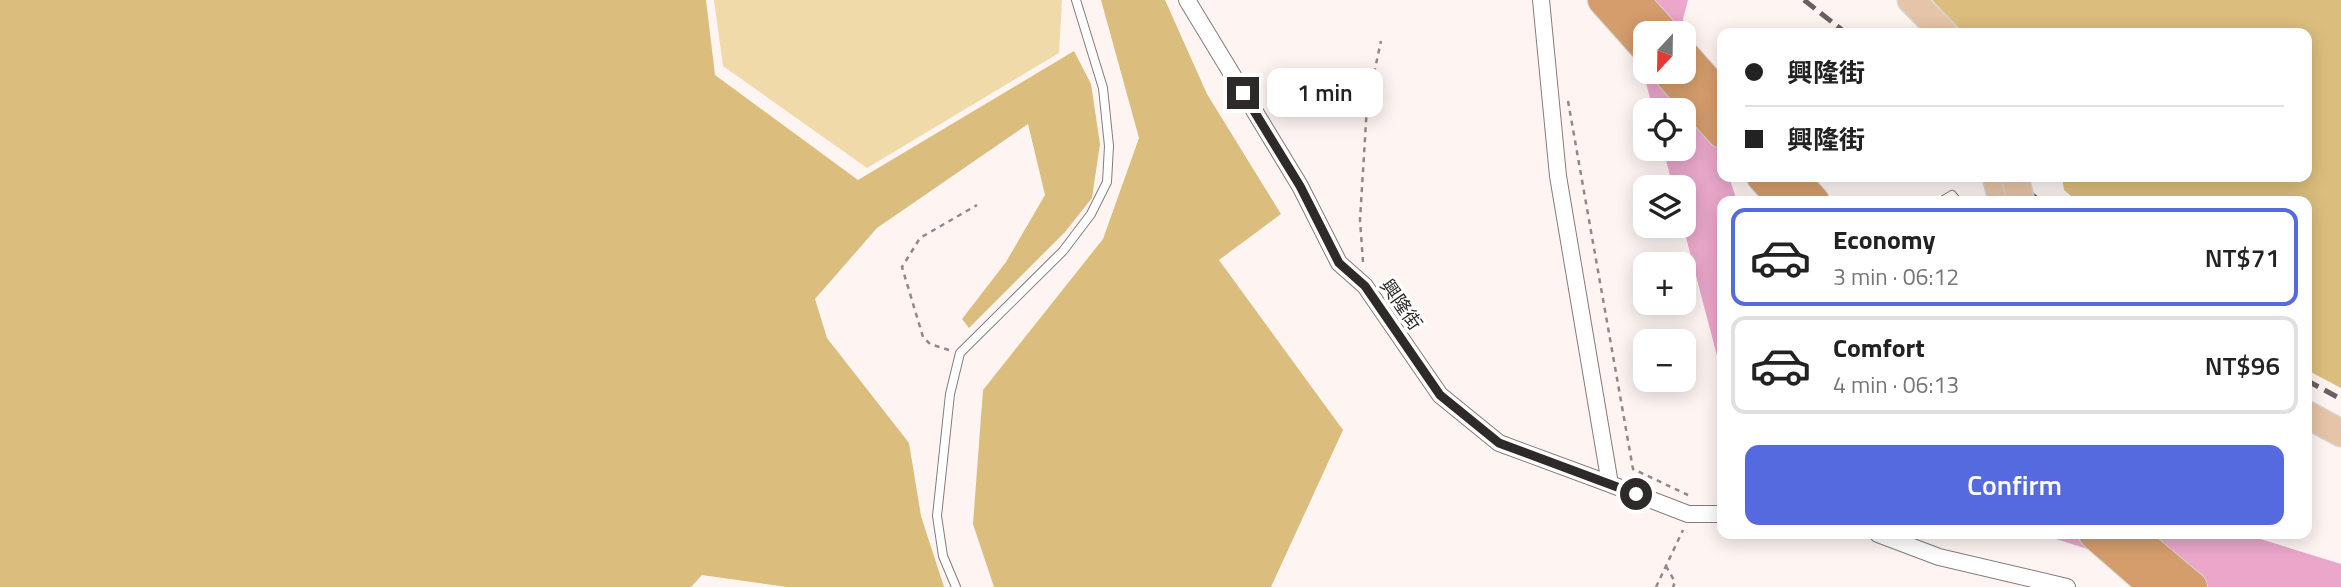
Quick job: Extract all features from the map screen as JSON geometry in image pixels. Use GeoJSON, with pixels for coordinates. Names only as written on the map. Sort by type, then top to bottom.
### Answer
{"type":"FeatureCollection","features":[{"type":"Feature","properties":{"kind":"highway"},"geometry":{"type":"LineString","coordinates":[[1603,0],[1633,34]]}},
{"type":"Feature","properties":{"kind":"highway"},"geometry":{"type":"LineString","coordinates":[[1634,0],[1653,21]]}},
{"type":"Feature","properties":{"kind":"highway"},"geometry":{"type":"LineString","coordinates":[[1696,69],[1717,92]]}},
{"type":"Feature","properties":{"kind":"highway"},"geometry":{"type":"LineString","coordinates":[[1678,84],[1717,127]]}},
{"type":"Feature","properties":{"kind":"highway"},"geometry":{"type":"LineString","coordinates":[[1767,182],[1779,196]]}},
{"type":"Feature","properties":{"kind":"highway"},"geometry":{"type":"LineString","coordinates":[[1797,182],[1809,196]]}},
{"type":"Feature","properties":{"kind":"highway"},"geometry":{"type":"LineString","coordinates":[[2100,539],[2155,587]]}},
{"type":"Feature","properties":{"kind":"highway"},"geometry":{"type":"LineString","coordinates":[[2135,539],[2192,587]]}},
{"type":"Feature","properties":{"kind":"main road"},"geometry":{"type":"LineString","coordinates":[[1889,0],[1915,28]]}},
{"type":"Feature","properties":{"kind":"main road"},"geometry":{"type":"LineString","coordinates":[[1911,0],[1939,28]]}},
{"type":"Feature","properties":{"kind":"main road"},"geometry":{"type":"LineString","coordinates":[[2312,417],[2341,433]]}},
{"type":"Feature","properties":{"kind":"main road"},"geometry":{"type":"LineString","coordinates":[[2312,437],[2341,453]]}},
{"type":"Feature","properties":{"kind":"street","name":"興隆街"},"geometry":{"type":"LineString","coordinates":[[1187,0],[1300,186],[1339,263],[1365,286],[1440,395],[1499,443],[1688,514],[1717,514]]}},
{"type":"Feature","properties":{"kind":"street"},"geometry":{"type":"LineString","coordinates":[[1541,0],[1558,176],[1610,484]]}},
{"type":"Feature","properties":{"kind":"street"},"geometry":{"type":"LineString","coordinates":[[1891,539],[1939,557],[2067,587]]}},
{"type":"Feature","properties":{"kind":"lane"},"geometry":{"type":"LineString","coordinates":[[956,587],[943,556],[937,516],[950,394],[960,353],[1063,251],[1091,214],[1107,182],[1109,146],[1103,88],[1076,0]]}},
{"type":"Feature","properties":{"kind":"path"},"geometry":{"type":"LineString","coordinates":[[1365,286],[1360,220],[1367,106],[1381,41]]}},
{"type":"Feature","properties":{"kind":"path"},"geometry":{"type":"LineString","coordinates":[[1569,102],[1633,469],[1692,497]]}},
{"type":"Feature","properties":{"kind":"path"},"geometry":{"type":"LineString","coordinates":[[960,353],[930,344],[923,337],[902,267],[920,238],[977,205]]}},
{"type":"Feature","properties":{"kind":"path"},"geometry":{"type":"LineString","coordinates":[[1656,587],[1688,514]]}},
{"type":"Feature","properties":{"kind":"path"},"geometry":{"type":"LineString","coordinates":[[1666,566],[1675,582],[1673,587]]}},
{"type":"Feature","properties":{"kind":"shaded area"},"geometry":{"type":"Polygon","coordinates":[[[0,0],[706,0],[715,75],[858,180],[1074,51],[1091,84],[1100,144],[1092,198],[1065,232],[969,328],[962,319],[1006,262],[1045,195],[1028,124],[877,228],[815,299],[827,338],[909,443],[921,516],[944,587],[787,587],[702,575],[691,587],[0,587],[0,0]]]}},
{"type":"Feature","properties":{"kind":"shaded area"},"geometry":{"type":"Polygon","coordinates":[[[714,0],[1062,0],[1059,53],[867,168],[723,66],[714,0]]]}},
{"type":"Feature","properties":{"kind":"shaded area"},"geometry":{"type":"Polygon","coordinates":[[[1101,0],[1165,0],[1207,94],[1281,214],[1219,260],[1343,430],[1271,587],[994,587],[973,524],[983,390],[1103,239],[1139,138],[1101,0]]]}},
{"type":"Feature","properties":{"kind":"shaded area"},"geometry":{"type":"Polygon","coordinates":[[[1625,0],[1688,0],[1683,19],[1633,21],[1633,31],[1625,0]]]}},
{"type":"Feature","properties":{"kind":"shaded area"},"geometry":{"type":"Polygon","coordinates":[[[1932,0],[2341,0],[2341,388],[2312,373],[2312,196],[2071,196],[2064,190],[2063,182],[2312,182],[2312,28],[1958,28],[1932,0]]]}},
{"type":"Feature","properties":{"kind":"shaded area"},"geometry":{"type":"Polygon","coordinates":[[[1696,64],[1717,137],[1717,182],[1731,182],[1735,196],[1717,196],[1717,356],[1696,276],[1696,252],[1690,252],[1686,238],[1696,238],[1696,175],[1670,175],[1666,161],[1696,161],[1696,98],[1650,98],[1646,84],[1696,84],[1696,64]]]}},
{"type":"Feature","properties":{"kind":"shaded area"},"geometry":{"type":"Polygon","coordinates":[[[2056,539],[2260,539],[2341,564],[2341,587],[2208,587],[2056,539]]]}},
{"type":"Feature","properties":{"kind":"railway"},"geometry":{"type":"LineString","coordinates":[[1804,0],[1840,28]]}},
{"type":"Feature","properties":{"kind":"railway"},"geometry":{"type":"LineString","coordinates":[[2016,182],[2034,196]]}},
{"type":"Feature","properties":{"kind":"railway"},"geometry":{"type":"LineString","coordinates":[[2312,383],[2341,399]]}},
{"type":"Feature","properties":{"kind":"route"},"geometry":{"type":"LineString","coordinates":[[1243,93],[1300,186],[1339,263],[1365,286],[1440,395],[1499,443],[1636,494]]}}]}
